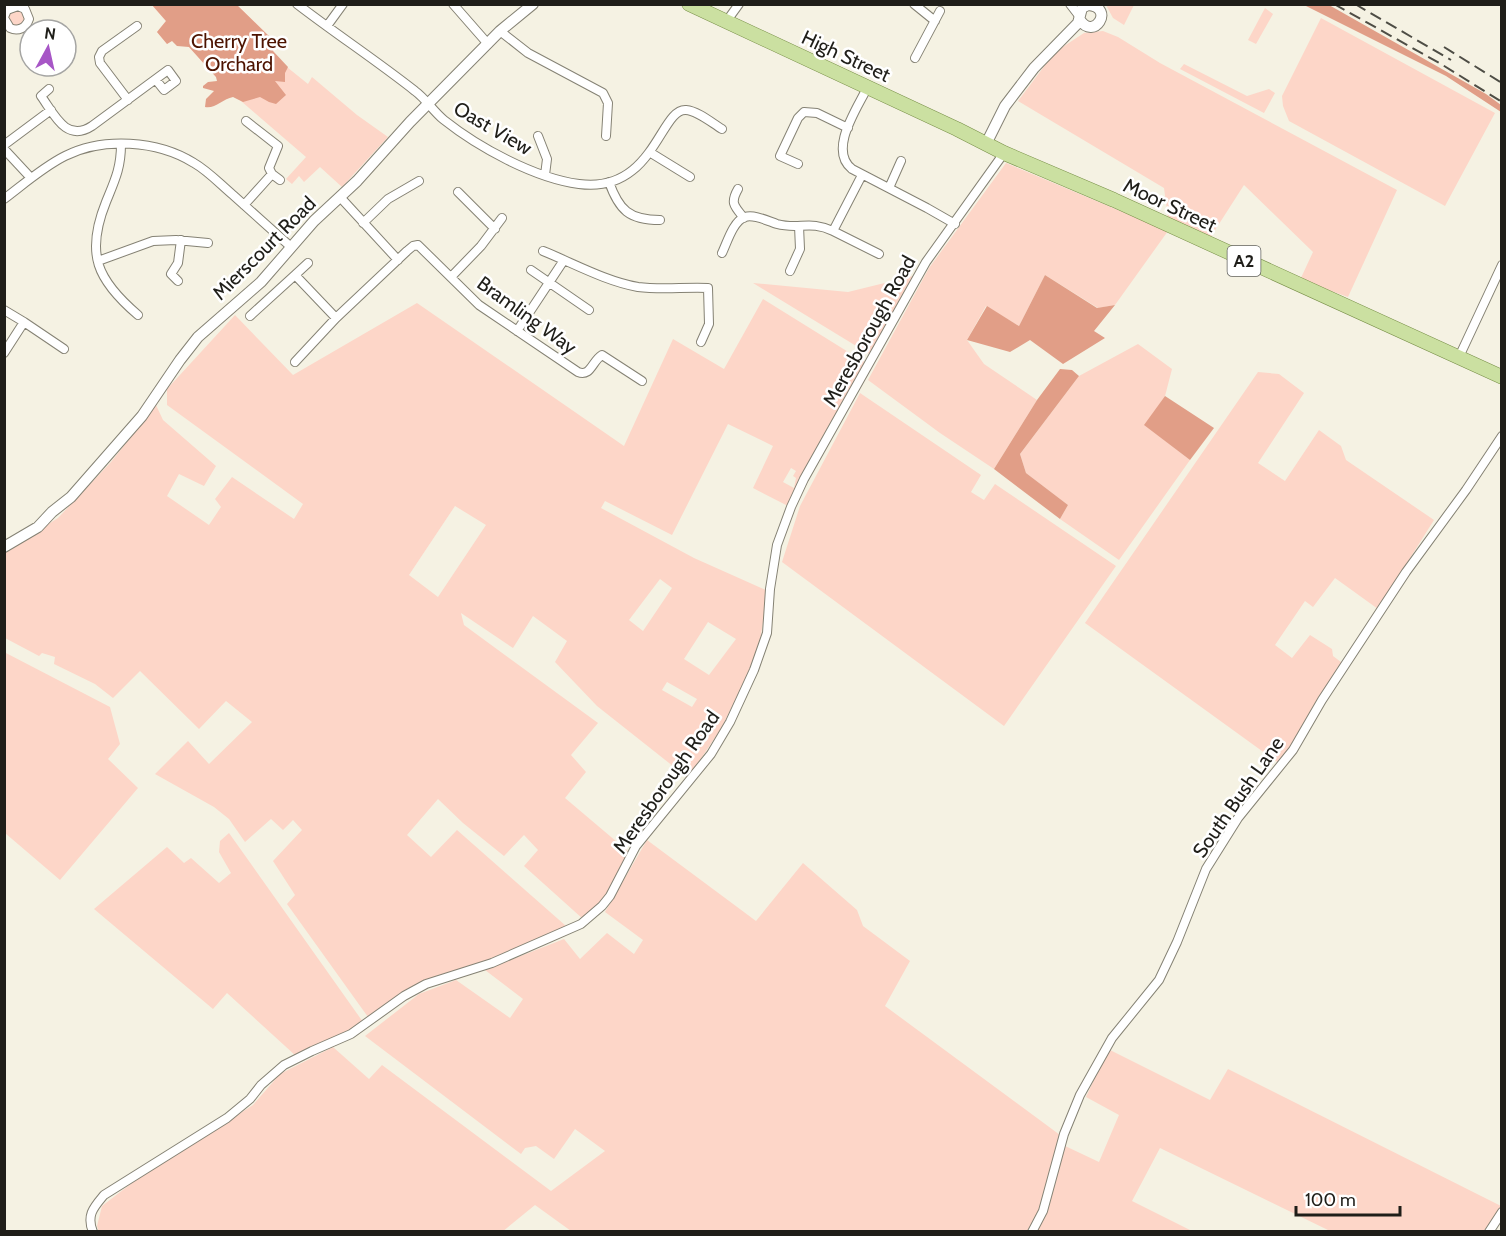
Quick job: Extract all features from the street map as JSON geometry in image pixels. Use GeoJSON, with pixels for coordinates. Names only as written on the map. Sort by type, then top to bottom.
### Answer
{"type":"FeatureCollection","features":[{"type":"Feature","properties":{"kind":"main road","name":"High Street"},"geometry":{"type":"LineString","coordinates":[[689,4],[986,144]]}},
{"type":"Feature","properties":{"kind":"main road","name":"Moor Street"},"geometry":{"type":"LineString","coordinates":[[986,144],[1502,377]]}},
{"type":"Feature","properties":{"kind":"street","name":"Oast View"},"geometry":{"type":"LineString","coordinates":[[297,4],[417,92],[446,122],[484,147],[521,166],[545,175],[577,184],[609,182],[632,171],[651,153],[668,121],[679,111],[694,112],[722,129]]}},
{"type":"Feature","properties":{"kind":"street"},"geometry":{"type":"LineString","coordinates":[[327,26],[343,4]]}},
{"type":"Feature","properties":{"kind":"street"},"geometry":{"type":"LineString","coordinates":[[453,4],[488,44]]}},
{"type":"Feature","properties":{"kind":"street","name":"Mierscourt Road"},"geometry":{"type":"LineString","coordinates":[[4,547],[38,527],[71,497],[142,416],[198,337],[249,294],[428,104],[500,31],[533,4]]}},
{"type":"Feature","properties":{"kind":"street"},"geometry":{"type":"LineString","coordinates":[[726,22],[739,4]]}},
{"type":"Feature","properties":{"kind":"street"},"geometry":{"type":"LineString","coordinates":[[914,4],[935,21]]}},
{"type":"Feature","properties":{"kind":"street"},"geometry":{"type":"LineString","coordinates":[[1068,35],[1097,25],[1101,21],[1101,14],[1070,4]]}},
{"type":"Feature","properties":{"kind":"street"},"geometry":{"type":"LineString","coordinates":[[1087,9],[1084,26],[1091,27]]}},
{"type":"Feature","properties":{"kind":"street"},"geometry":{"type":"LineString","coordinates":[[986,144],[1005,106],[1041,61],[1068,35],[1087,9]]}},
{"type":"Feature","properties":{"kind":"street"},"geometry":{"type":"LineString","coordinates":[[915,58],[940,11]]}},
{"type":"Feature","properties":{"kind":"street"},"geometry":{"type":"LineString","coordinates":[[128,100],[100,63],[99,57],[102,51],[137,26]]}},
{"type":"Feature","properties":{"kind":"street"},"geometry":{"type":"LineString","coordinates":[[500,31],[528,53],[603,93],[608,103],[606,136]]}},
{"type":"Feature","properties":{"kind":"street"},"geometry":{"type":"LineString","coordinates":[[50,89],[41,96],[51,110],[65,127],[74,131],[83,131],[156,80]]}},
{"type":"Feature","properties":{"kind":"street"},"geometry":{"type":"LineString","coordinates":[[867,88],[841,147],[843,158],[848,166],[955,224]]}},
{"type":"Feature","properties":{"kind":"street"},"geometry":{"type":"LineString","coordinates":[[4,145],[51,110]]}},
{"type":"Feature","properties":{"kind":"street"},"geometry":{"type":"LineString","coordinates":[[798,164],[780,156],[798,118],[804,112],[817,113],[848,128]]}},
{"type":"Feature","properties":{"kind":"street"},"geometry":{"type":"LineString","coordinates":[[246,121],[278,146],[269,168],[272,174],[280,180]]}},
{"type":"Feature","properties":{"kind":"street","name":"Oast View"},"geometry":{"type":"LineString","coordinates":[[538,136],[547,159],[545,175]]}},
{"type":"Feature","properties":{"kind":"street"},"geometry":{"type":"LineString","coordinates":[[121,144],[119,174],[102,212],[96,247],[98,261],[108,286],[138,315]]}},
{"type":"Feature","properties":{"kind":"street"},"geometry":{"type":"LineString","coordinates":[[4,199],[54,162],[76,151],[121,144],[153,147],[188,160],[213,177],[291,247]]}},
{"type":"Feature","properties":{"kind":"street"},"geometry":{"type":"LineString","coordinates":[[4,149],[31,178]]}},
{"type":"Feature","properties":{"kind":"street"},"geometry":{"type":"LineString","coordinates":[[651,153],[690,177]]}},
{"type":"Feature","properties":{"kind":"street","name":"Meresborough Road"},"geometry":{"type":"LineString","coordinates":[[93,1232],[90,1224],[91,1210],[104,1195],[228,1118],[284,1065],[351,1034],[404,996],[426,984],[492,963],[581,924],[602,906],[610,896],[636,846],[711,754],[730,722],[754,670],[767,633],[770,589],[777,545],[791,507],[818,454],[926,262],[1004,153]]}},
{"type":"Feature","properties":{"kind":"street"},"geometry":{"type":"LineString","coordinates":[[889,188],[901,161]]}},
{"type":"Feature","properties":{"kind":"street"},"geometry":{"type":"LineString","coordinates":[[244,205],[272,174]]}},
{"type":"Feature","properties":{"kind":"street"},"geometry":{"type":"LineString","coordinates":[[833,231],[862,175]]}},
{"type":"Feature","properties":{"kind":"street"},"geometry":{"type":"LineString","coordinates":[[363,223],[388,199],[419,181]]}},
{"type":"Feature","properties":{"kind":"street"},"geometry":{"type":"LineString","coordinates":[[609,182],[618,203],[626,212],[638,218],[660,220]]}},
{"type":"Feature","properties":{"kind":"street"},"geometry":{"type":"LineString","coordinates":[[738,189],[733,197],[734,206],[744,218]]}},
{"type":"Feature","properties":{"kind":"street"},"geometry":{"type":"LineString","coordinates":[[458,192],[495,229]]}},
{"type":"Feature","properties":{"kind":"street"},"geometry":{"type":"LineString","coordinates":[[340,197],[398,260]]}},
{"type":"Feature","properties":{"kind":"street"},"geometry":{"type":"LineString","coordinates":[[722,253],[736,225],[744,218],[751,217],[779,225],[818,225],[879,254]]}},
{"type":"Feature","properties":{"kind":"street"},"geometry":{"type":"LineString","coordinates":[[451,276],[481,246],[502,218]]}},
{"type":"Feature","properties":{"kind":"street"},"geometry":{"type":"LineString","coordinates":[[790,271],[800,249],[799,226]]}},
{"type":"Feature","properties":{"kind":"street"},"geometry":{"type":"LineString","coordinates":[[98,261],[153,241],[181,240],[208,243]]}},
{"type":"Feature","properties":{"kind":"street"},"geometry":{"type":"LineString","coordinates":[[178,281],[171,274],[177,266],[181,240]]}},
{"type":"Feature","properties":{"kind":"street","name":"Bramling Way"},"geometry":{"type":"LineString","coordinates":[[295,362],[336,318],[413,246],[418,245],[479,305],[578,372],[587,373],[597,359],[604,356],[642,381]]}},
{"type":"Feature","properties":{"kind":"street"},"geometry":{"type":"LineString","coordinates":[[543,251],[607,278],[630,285],[660,289],[708,288],[709,324],[701,342]]}},
{"type":"Feature","properties":{"kind":"street"},"geometry":{"type":"LineString","coordinates":[[517,331],[564,260]]}},
{"type":"Feature","properties":{"kind":"street"},"geometry":{"type":"LineString","coordinates":[[250,316],[308,263]]}},
{"type":"Feature","properties":{"kind":"street"},"geometry":{"type":"LineString","coordinates":[[1459,357],[1502,265]]}},
{"type":"Feature","properties":{"kind":"street"},"geometry":{"type":"LineString","coordinates":[[531,270],[589,310]]}},
{"type":"Feature","properties":{"kind":"street"},"geometry":{"type":"LineString","coordinates":[[295,275],[336,318]]}},
{"type":"Feature","properties":{"kind":"street"},"geometry":{"type":"LineString","coordinates":[[4,310],[64,350]]}},
{"type":"Feature","properties":{"kind":"street"},"geometry":{"type":"LineString","coordinates":[[4,353],[24,322]]}},
{"type":"Feature","properties":{"kind":"street","name":"South Bush Lane"},"geometry":{"type":"LineString","coordinates":[[1032,1232],[1043,1211],[1064,1134],[1080,1095],[1112,1038],[1159,980],[1206,869],[1238,818],[1293,750],[1322,700],[1406,572],[1502,436]]}},
{"type":"Feature","properties":{"kind":"street"},"geometry":{"type":"LineString","coordinates":[[1490,1232],[1502,1212]]}},
{"type":"Feature","properties":{"kind":"green space"},"geometry":{"type":"Polygon","coordinates":[[[1106,4],[1134,5],[1124,25],[1113,18],[1106,4]]]}},
{"type":"Feature","properties":{"kind":"green space","name":"Cherry Tree Orchard"},"geometry":{"type":"Polygon","coordinates":[[[152,5],[237,5],[276,43],[272,55],[308,84],[312,77],[357,115],[388,137],[342,187],[320,167],[304,182],[299,176],[292,184],[286,179],[306,157],[226,88],[179,36],[167,44],[157,32],[166,21],[152,5]]]}},
{"type":"Feature","properties":{"kind":"green space"},"geometry":{"type":"Polygon","coordinates":[[[152,5],[237,5],[276,43],[273,51],[288,67],[285,82],[275,81],[286,95],[276,104],[260,97],[243,102],[233,97],[212,107],[205,107],[206,99],[214,91],[203,88],[203,86],[208,82],[217,81],[216,77],[189,47],[177,46],[172,41],[167,44],[157,32],[166,21],[152,5]]]}},
{"type":"Feature","properties":{"kind":"green space"},"geometry":{"type":"Polygon","coordinates":[[[1304,5],[1329,5],[1486,94],[1501,105],[1501,112],[1446,76],[1304,5]]]}},
{"type":"Feature","properties":{"kind":"green space"},"geometry":{"type":"Polygon","coordinates":[[[1265,8],[1273,14],[1256,44],[1248,40],[1265,8]]]}},
{"type":"Feature","properties":{"kind":"green space"},"geometry":{"type":"Polygon","coordinates":[[[22,10],[25,18],[18,18],[18,26],[13,26],[9,21],[9,12],[22,10]]]}},
{"type":"Feature","properties":{"kind":"green space"},"geometry":{"type":"Polygon","coordinates":[[[1321,18],[1495,113],[1445,206],[1289,121],[1282,96],[1321,18]]]}},
{"type":"Feature","properties":{"kind":"green space"},"geometry":{"type":"Polygon","coordinates":[[[1103,31],[1118,37],[1160,63],[1397,190],[1348,297],[1300,280],[1313,252],[1244,185],[1210,238],[1168,218],[1164,188],[1018,101],[1055,52],[1084,33],[1103,31]]]}},
{"type":"Feature","properties":{"kind":"green space"},"geometry":{"type":"Polygon","coordinates":[[[1184,64],[1247,96],[1269,89],[1275,93],[1264,113],[1180,69],[1184,64]]]}},
{"type":"Feature","properties":{"kind":"green space"},"geometry":{"type":"Polygon","coordinates":[[[1006,163],[1168,231],[1115,305],[1098,308],[1045,275],[1019,326],[986,306],[967,340],[984,364],[1037,400],[994,469],[868,380],[929,268],[1006,163]]]}},
{"type":"Feature","properties":{"kind":"green space"},"geometry":{"type":"Polygon","coordinates":[[[1045,275],[1097,308],[1115,305],[1094,331],[1105,338],[1063,364],[1030,340],[1010,352],[967,340],[987,306],[1019,326],[1045,275]]]}},
{"type":"Feature","properties":{"kind":"green space"},"geometry":{"type":"Polygon","coordinates":[[[913,276],[871,355],[753,283],[848,292],[913,276]]]}},
{"type":"Feature","properties":{"kind":"green space"},"geometry":{"type":"Polygon","coordinates":[[[763,299],[866,363],[788,506],[753,488],[773,446],[728,424],[672,535],[605,501],[601,508],[694,558],[768,591],[758,653],[722,727],[688,778],[597,706],[555,662],[567,641],[533,616],[513,648],[461,613],[464,625],[598,723],[571,755],[586,772],[565,798],[630,853],[602,903],[583,919],[524,866],[538,850],[524,835],[504,856],[463,823],[438,799],[407,835],[431,857],[457,830],[566,926],[478,964],[424,981],[368,1017],[287,904],[295,895],[273,861],[302,830],[293,820],[283,830],[271,819],[245,842],[229,819],[214,807],[155,774],[188,741],[209,764],[252,722],[226,701],[199,729],[140,671],[113,698],[95,684],[54,664],[55,657],[42,653],[39,656],[5,638],[4,552],[58,518],[111,462],[156,405],[163,420],[216,466],[204,486],[179,474],[167,496],[209,525],[221,507],[215,499],[232,477],[294,519],[303,504],[167,405],[167,389],[235,315],[293,375],[417,303],[624,446],[673,339],[724,369],[763,299]],[[791,468],[783,482],[794,488],[796,478],[793,476],[796,471],[791,468]],[[455,506],[409,575],[438,597],[486,525],[455,506]],[[660,579],[629,620],[643,631],[672,588],[660,579]],[[708,622],[684,659],[709,675],[736,639],[708,622]],[[667,682],[662,690],[692,707],[697,699],[667,682]]]}},
{"type":"Feature","properties":{"kind":"green space"},"geometry":{"type":"Polygon","coordinates":[[[1138,344],[1172,369],[1165,396],[1145,425],[1190,460],[1119,560],[1060,519],[1068,505],[1026,473],[1020,454],[1079,376],[1138,344]]]}},
{"type":"Feature","properties":{"kind":"green space"},"geometry":{"type":"Polygon","coordinates":[[[1060,369],[1072,370],[1079,376],[1020,454],[1026,473],[1068,505],[1060,519],[994,469],[1037,400],[1060,369]]]}},
{"type":"Feature","properties":{"kind":"green space"},"geometry":{"type":"Polygon","coordinates":[[[1258,372],[1279,374],[1304,393],[1258,463],[1285,481],[1319,430],[1341,446],[1346,460],[1434,520],[1378,609],[1335,578],[1313,607],[1305,601],[1275,645],[1292,658],[1310,635],[1332,649],[1333,656],[1345,665],[1280,764],[1085,623],[1258,372]]]}},
{"type":"Feature","properties":{"kind":"green space"},"geometry":{"type":"Polygon","coordinates":[[[860,393],[981,475],[971,492],[984,500],[995,484],[1116,566],[1004,726],[782,562],[800,506],[860,393]]]}},
{"type":"Feature","properties":{"kind":"green space"},"geometry":{"type":"Polygon","coordinates":[[[1165,396],[1214,428],[1190,460],[1144,425],[1165,396]]]}},
{"type":"Feature","properties":{"kind":"green space"},"geometry":{"type":"Polygon","coordinates":[[[4,652],[110,707],[120,744],[108,759],[138,788],[60,880],[5,833],[4,652]]]}},
{"type":"Feature","properties":{"kind":"green space"},"geometry":{"type":"Polygon","coordinates":[[[229,833],[363,1022],[351,1031],[296,1056],[227,993],[213,1009],[94,909],[167,847],[184,863],[191,858],[219,883],[231,873],[219,852],[220,841],[229,833]]]}},
{"type":"Feature","properties":{"kind":"green space"},"geometry":{"type":"Polygon","coordinates":[[[647,840],[756,921],[803,863],[857,910],[863,926],[910,961],[885,1006],[1060,1135],[1040,1210],[1028,1231],[571,1231],[535,1205],[502,1232],[99,1232],[97,1226],[102,1206],[132,1183],[253,1105],[280,1074],[333,1047],[369,1079],[382,1065],[551,1191],[605,1151],[575,1129],[554,1159],[536,1146],[525,1148],[521,1154],[365,1036],[419,994],[456,980],[510,1018],[523,999],[485,970],[564,939],[580,959],[607,933],[634,954],[643,940],[605,912],[647,840]]]}},
{"type":"Feature","properties":{"kind":"green space"},"geometry":{"type":"Polygon","coordinates":[[[1108,1049],[1210,1100],[1228,1069],[1501,1206],[1484,1231],[1330,1231],[1160,1148],[1132,1201],[1192,1231],[1034,1232],[1063,1145],[1099,1162],[1119,1115],[1086,1097],[1108,1049]]]}},
{"type":"Feature","properties":{"kind":"railway"},"geometry":{"type":"LineString","coordinates":[[1334,4],[1441,64],[1502,102]]}},
{"type":"Feature","properties":{"kind":"railway"},"geometry":{"type":"LineString","coordinates":[[1355,4],[1451,60]]}},
{"type":"Feature","properties":{"kind":"railway"},"geometry":{"type":"LineString","coordinates":[[1444,47],[1502,83]]}}]}
